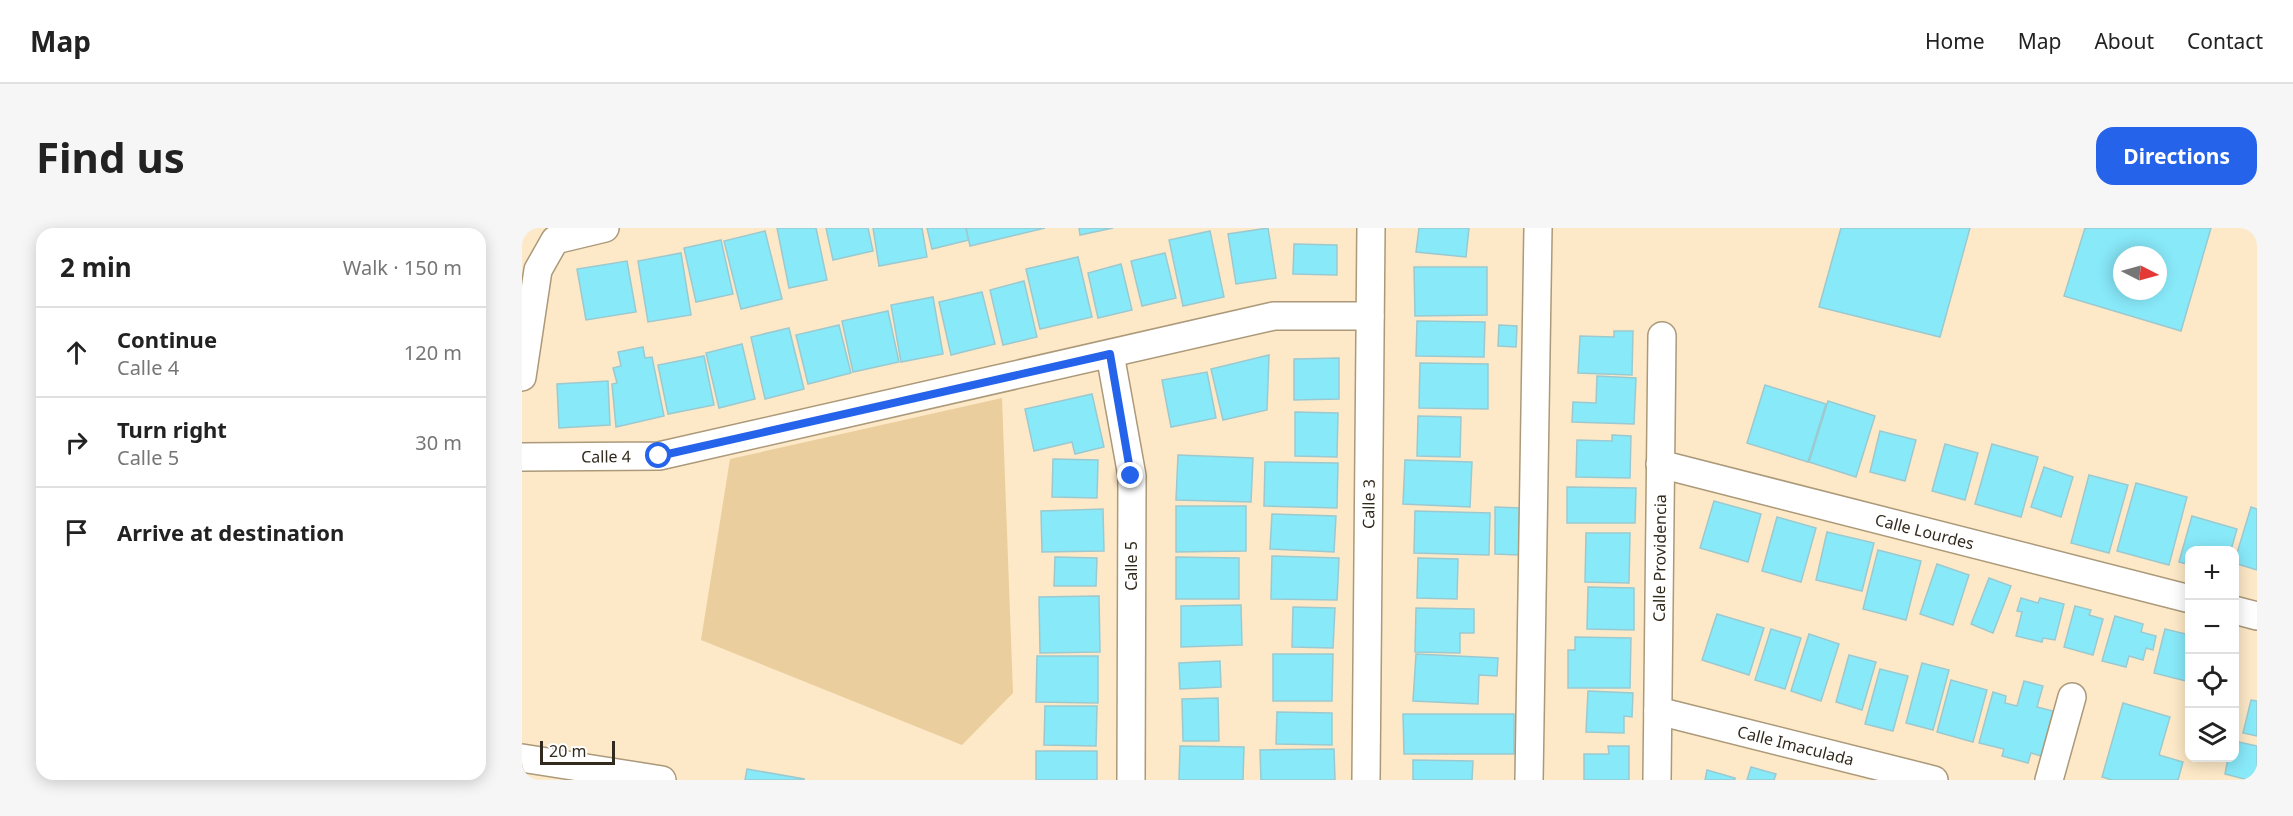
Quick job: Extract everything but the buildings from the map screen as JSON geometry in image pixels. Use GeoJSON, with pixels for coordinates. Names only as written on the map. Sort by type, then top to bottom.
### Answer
{"type":"FeatureCollection","features":[{"type":"Feature","properties":{"kind":"street"},"geometry":{"type":"LineString","coordinates":[[522,377],[538,270],[555,240],[605,228]]}},
{"type":"Feature","properties":{"kind":"street","name":"Calle 3"},"geometry":{"type":"LineString","coordinates":[[1366,780],[1371,228]]}},
{"type":"Feature","properties":{"kind":"street"},"geometry":{"type":"LineString","coordinates":[[1529,780],[1538,228]]}},
{"type":"Feature","properties":{"kind":"street","name":"Calle 4"},"geometry":{"type":"LineString","coordinates":[[522,457],[659,456],[1274,316],[1370,316]]}},
{"type":"Feature","properties":{"kind":"street","name":"Calle Providencia"},"geometry":{"type":"LineString","coordinates":[[1657,780],[1662,336]]}},
{"type":"Feature","properties":{"kind":"street","name":"Calle 5"},"geometry":{"type":"LineString","coordinates":[[1110,354],[1131,476],[1131,780]]}},
{"type":"Feature","properties":{"kind":"street","name":"Calle Lourdes"},"geometry":{"type":"LineString","coordinates":[[1660,464],[2185,598]]}},
{"type":"Feature","properties":{"kind":"street"},"geometry":{"type":"LineString","coordinates":[[2239,611],[2257,616]]}},
{"type":"Feature","properties":{"kind":"street"},"geometry":{"type":"LineString","coordinates":[[2049,780],[2072,697]]}},
{"type":"Feature","properties":{"kind":"street","name":"Calle Imaculada"},"geometry":{"type":"LineString","coordinates":[[1658,711],[1934,780]]}},
{"type":"Feature","properties":{"kind":"street"},"geometry":{"type":"LineString","coordinates":[[522,758],[662,780]]}},
{"type":"Feature","properties":{"kind":"shaded area"},"geometry":{"type":"Polygon","coordinates":[[[1002,398],[1013,693],[962,745],[701,640],[730,459],[1002,398]]]}},
{"type":"Feature","properties":{"kind":"route"},"geometry":{"type":"LineString","coordinates":[[659,456],[1110,354],[1131,476]]}}]}
